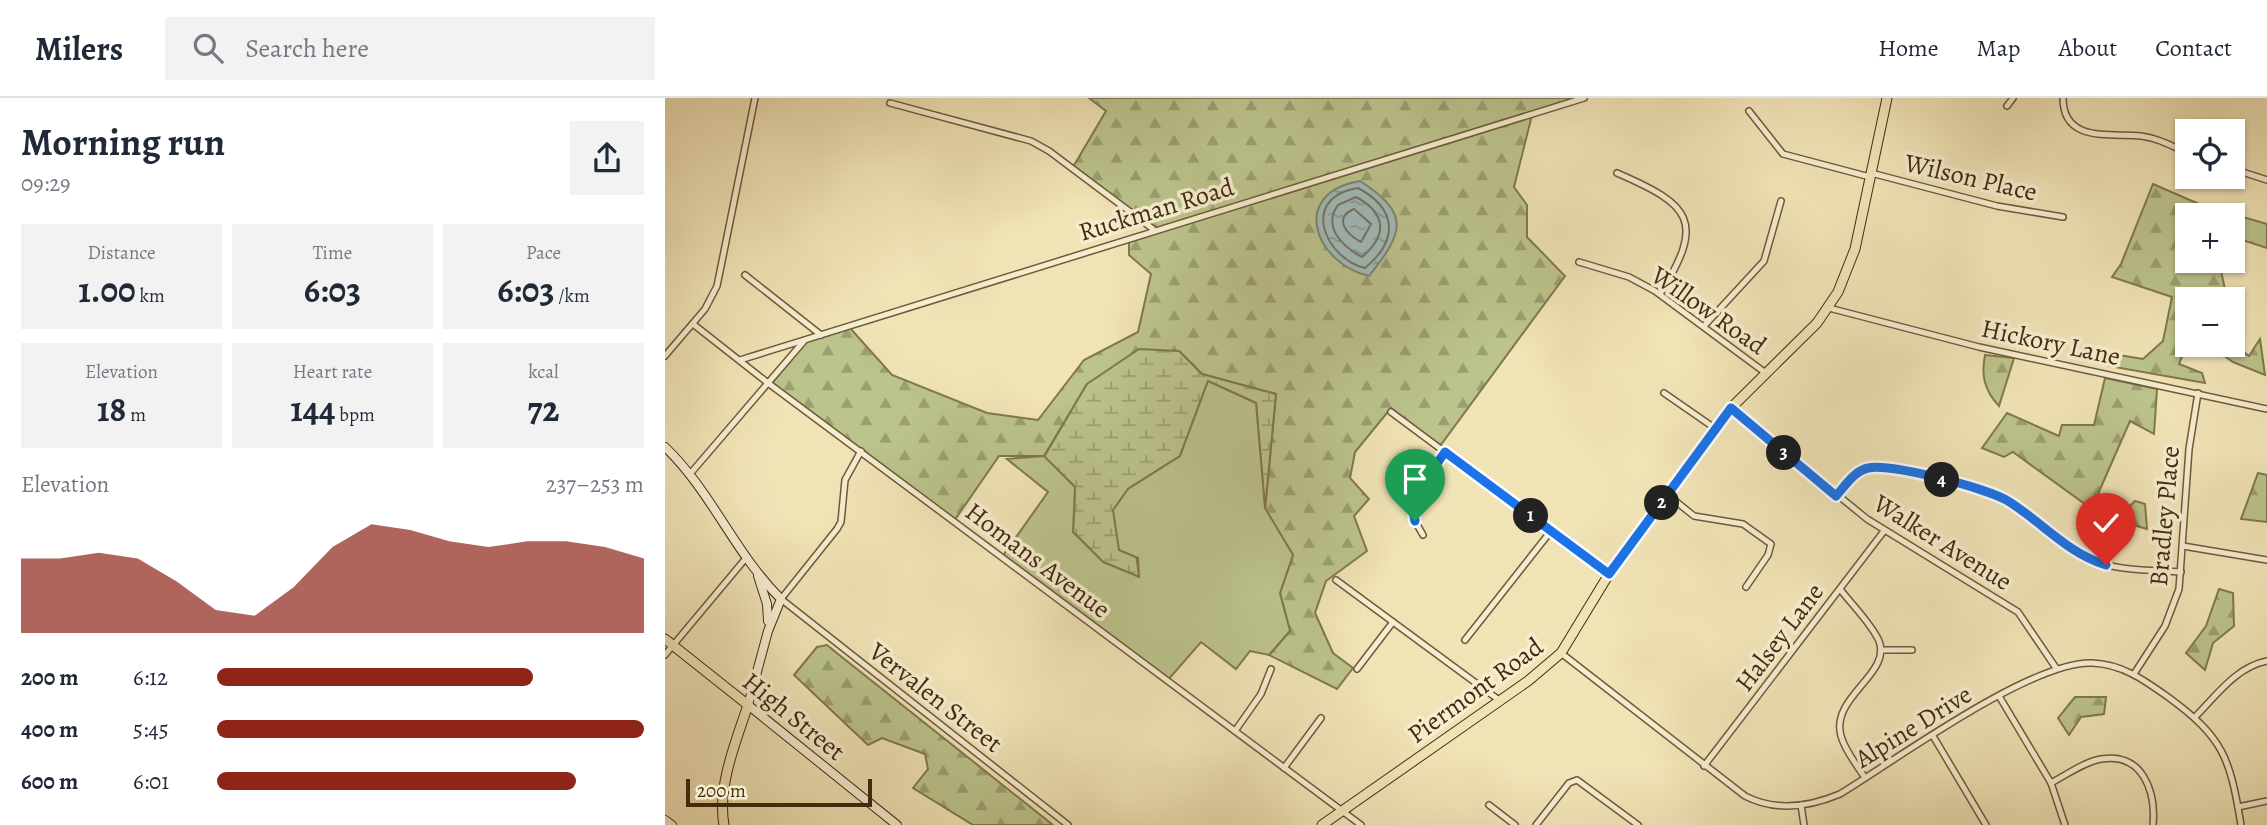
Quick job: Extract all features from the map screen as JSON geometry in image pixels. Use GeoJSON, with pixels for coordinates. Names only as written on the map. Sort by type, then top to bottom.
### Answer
{"type":"FeatureCollection","features":[{"type":"Feature","properties":{"kind":"main road","name":"Piermont Road"},"geometry":{"type":"LineString","coordinates":[[1322,825],[1342,808],[1542,671],[1562,653],[1609,574],[1731,408],[1829,308],[1851,260],[1887,98]]}},
{"type":"Feature","properties":{"kind":"main road","name":"High Street"},"geometry":{"type":"LineString","coordinates":[[669,642],[748,705]]}},
{"type":"Feature","properties":{"kind":"main road"},"geometry":{"type":"LineString","coordinates":[[724,825],[730,765],[748,705]]}},
{"type":"Feature","properties":{"kind":"street"},"geometry":{"type":"LineString","coordinates":[[665,356],[708,306],[717,286],[755,98]]}},
{"type":"Feature","properties":{"kind":"street","name":"Ruckman Road"},"geometry":{"type":"LineString","coordinates":[[740,360],[1153,229],[1584,98]]}},
{"type":"Feature","properties":{"kind":"street"},"geometry":{"type":"LineString","coordinates":[[2007,106],[2013,98]]}},
{"type":"Feature","properties":{"kind":"street"},"geometry":{"type":"LineString","coordinates":[[2063,98],[2068,118],[2084,132],[2151,138],[2175,148]]}},
{"type":"Feature","properties":{"kind":"street"},"geometry":{"type":"LineString","coordinates":[[890,103],[1031,141],[1049,151],[1153,229]]}},
{"type":"Feature","properties":{"kind":"street","name":"Wilson Place"},"geometry":{"type":"LineString","coordinates":[[1749,111],[1783,154],[1997,205],[2063,217]]}},
{"type":"Feature","properties":{"kind":"street"},"geometry":{"type":"LineString","coordinates":[[1617,173],[1664,195],[1682,217],[1686,237],[1683,255],[1660,294]]}},
{"type":"Feature","properties":{"kind":"street"},"geometry":{"type":"LineString","coordinates":[[2245,173],[2267,180]]}},
{"type":"Feature","properties":{"kind":"street"},"geometry":{"type":"LineString","coordinates":[[1704,326],[1764,261],[1781,201]]}},
{"type":"Feature","properties":{"kind":"street","name":"Willow Road"},"geometry":{"type":"LineString","coordinates":[[1579,262],[1629,277],[1660,294],[1767,374]]}},
{"type":"Feature","properties":{"kind":"street"},"geometry":{"type":"LineString","coordinates":[[745,275],[821,335]]}},
{"type":"Feature","properties":{"kind":"street","name":"Hickory Lane"},"geometry":{"type":"LineString","coordinates":[[1829,308],[1979,347],[2267,409]]}},
{"type":"Feature","properties":{"kind":"street","name":"Homans Avenue"},"geometry":{"type":"LineString","coordinates":[[693,324],[768,383],[1284,768],[1342,808],[1361,825]]}},
{"type":"Feature","properties":{"kind":"street"},"geometry":{"type":"LineString","coordinates":[[690,474],[804,340]]}},
{"type":"Feature","properties":{"kind":"street"},"geometry":{"type":"LineString","coordinates":[[1664,393],[1716,429]]}},
{"type":"Feature","properties":{"kind":"street","name":"Bradley Place"},"geometry":{"type":"LineString","coordinates":[[2134,674],[2171,615],[2181,572],[2189,449],[2198,393]]}},
{"type":"Feature","properties":{"kind":"street","name":"Walker Avenue"},"geometry":{"type":"LineString","coordinates":[[1731,408],[1836,496],[1884,531],[2008,604],[2031,626],[2056,668]]}},
{"type":"Feature","properties":{"kind":"street"},"geometry":{"type":"LineString","coordinates":[[1391,412],[1609,574]]}},
{"type":"Feature","properties":{"kind":"street"},"geometry":{"type":"LineString","coordinates":[[665,447],[708,496],[746,558],[781,599]]}},
{"type":"Feature","properties":{"kind":"street"},"geometry":{"type":"LineString","coordinates":[[748,705],[768,631],[781,599],[841,522],[845,480],[861,451]]}},
{"type":"Feature","properties":{"kind":"street"},"geometry":{"type":"LineString","coordinates":[[1423,535],[1415,521],[1412,502],[1445,452]]}},
{"type":"Feature","properties":{"kind":"street"},"geometry":{"type":"LineString","coordinates":[[1836,496],[1856,475],[1874,468],[1973,486],[2011,503],[2071,549],[2094,561],[2114,566],[2181,572]]}},
{"type":"Feature","properties":{"kind":"street"},"geometry":{"type":"LineString","coordinates":[[1668,495],[1695,516],[1743,524],[1771,544],[1768,555],[1746,587]]}},
{"type":"Feature","properties":{"kind":"street"},"geometry":{"type":"LineString","coordinates":[[1465,640],[1498,603],[1551,531]]}},
{"type":"Feature","properties":{"kind":"street","name":"Halsey Lane"},"geometry":{"type":"LineString","coordinates":[[1704,766],[1884,531]]}},
{"type":"Feature","properties":{"kind":"street"},"geometry":{"type":"LineString","coordinates":[[2183,546],[2267,560]]}},
{"type":"Feature","properties":{"kind":"street"},"geometry":{"type":"LineString","coordinates":[[665,655],[669,642],[746,558]]}},
{"type":"Feature","properties":{"kind":"street"},"geometry":{"type":"LineString","coordinates":[[757,573],[767,604],[768,631]]}},
{"type":"Feature","properties":{"kind":"street"},"geometry":{"type":"LineString","coordinates":[[1336,580],[1499,700]]}},
{"type":"Feature","properties":{"kind":"street"},"geometry":{"type":"LineString","coordinates":[[1840,589],[1878,639],[1881,650],[1877,664],[1847,704],[1840,721],[1843,743],[1865,778]]}},
{"type":"Feature","properties":{"kind":"street","name":"Vervalen Street"},"geometry":{"type":"LineString","coordinates":[[781,599],[1068,825]]}},
{"type":"Feature","properties":{"kind":"street"},"geometry":{"type":"LineString","coordinates":[[1357,669],[1393,622]]}},
{"type":"Feature","properties":{"kind":"street"},"geometry":{"type":"LineString","coordinates":[[1881,650],[1912,650]]}},
{"type":"Feature","properties":{"kind":"street","name":"Alpine Drive"},"geometry":{"type":"LineString","coordinates":[[1562,653],[1704,766],[1754,800],[1776,806],[1801,805],[1827,799],[1999,696],[2056,668],[2092,663],[2134,674],[2196,717],[2213,735],[2226,758],[2241,825]]}},
{"type":"Feature","properties":{"kind":"street"},"geometry":{"type":"LineString","coordinates":[[2196,717],[2234,677],[2267,661]]}},
{"type":"Feature","properties":{"kind":"street"},"geometry":{"type":"LineString","coordinates":[[1235,731],[1261,694],[1271,669]]}},
{"type":"Feature","properties":{"kind":"street"},"geometry":{"type":"LineString","coordinates":[[1999,696],[2051,783],[2065,825]]}},
{"type":"Feature","properties":{"kind":"street","name":"High Street"},"geometry":{"type":"LineString","coordinates":[[748,705],[894,824]]}},
{"type":"Feature","properties":{"kind":"street"},"geometry":{"type":"LineString","coordinates":[[1284,768],[1321,718]]}},
{"type":"Feature","properties":{"kind":"street"},"geometry":{"type":"LineString","coordinates":[[1933,736],[1986,825]]}},
{"type":"Feature","properties":{"kind":"street"},"geometry":{"type":"LineString","coordinates":[[2051,783],[2093,762],[2108,759],[2125,762],[2144,776],[2153,791],[2153,825]]}},
{"type":"Feature","properties":{"kind":"street"},"geometry":{"type":"LineString","coordinates":[[1536,825],[1569,783],[1577,780],[1638,825]]}},
{"type":"Feature","properties":{"kind":"street"},"geometry":{"type":"LineString","coordinates":[[2238,807],[2267,801]]}},
{"type":"Feature","properties":{"kind":"street"},"geometry":{"type":"LineString","coordinates":[[1489,805],[1515,825]]}},
{"type":"Feature","properties":{"kind":"street"},"geometry":{"type":"LineString","coordinates":[[1801,805],[1804,825]]}},
{"type":"Feature","properties":{"kind":"street"},"geometry":{"type":"LineString","coordinates":[[665,820],[672,825]]}},
{"type":"Feature","properties":{"kind":"green space"},"geometry":{"type":"Polygon","coordinates":[[[1089,98],[1586,98],[1532,115],[1514,187],[1527,205],[1527,237],[1565,276],[1440,446],[1391,408],[1355,452],[1350,478],[1369,499],[1354,516],[1367,551],[1326,581],[1315,613],[1333,653],[1353,668],[1337,689],[1269,655],[1290,631],[1280,593],[1293,555],[1265,509],[1276,394],[1202,374],[1179,351],[1087,384],[1044,456],[999,456],[954,521],[771,384],[806,342],[850,328],[892,375],[987,413],[1038,420],[1084,360],[1138,332],[1151,274],[1129,255],[1129,241],[1155,232],[1073,167],[1106,111],[1089,98]]]}},
{"type":"Feature","properties":{"kind":"green space"},"geometry":{"type":"Polygon","coordinates":[[[2153,184],[2197,203],[2175,203],[2175,273],[2222,273],[2224,287],[2175,287],[2175,357],[2182,357],[2179,364],[2202,373],[2205,383],[2109,366],[2112,354],[2143,359],[2163,341],[2172,297],[2112,277],[2121,264],[2153,184]]]}},
{"type":"Feature","properties":{"kind":"green space"},"geometry":{"type":"Polygon","coordinates":[[[2245,218],[2267,224],[2267,248],[2245,241],[2245,218]]]}},
{"type":"Feature","properties":{"kind":"green space"},"geometry":{"type":"Polygon","coordinates":[[[2260,339],[2265,375],[2226,357],[2245,357],[2245,353],[2249,356],[2260,339]]]}},
{"type":"Feature","properties":{"kind":"green space"},"geometry":{"type":"Polygon","coordinates":[[[1139,349],[1179,351],[1202,374],[1276,394],[1265,509],[1256,403],[1208,381],[1180,456],[1128,489],[1139,577],[1103,562],[1073,532],[1075,487],[1044,457],[1087,384],[1139,349]]]}},
{"type":"Feature","properties":{"kind":"green space"},"geometry":{"type":"Polygon","coordinates":[[[1985,355],[2014,358],[1999,406],[1985,382],[1985,355]]]}},
{"type":"Feature","properties":{"kind":"green space"},"geometry":{"type":"Polygon","coordinates":[[[2105,378],[2157,389],[2154,434],[2130,421],[2098,494],[2124,512],[2135,501],[2145,504],[2147,529],[2100,515],[2013,452],[2004,457],[1982,448],[2007,413],[2059,436],[2062,425],[2094,425],[2105,378]]]}},
{"type":"Feature","properties":{"kind":"green space"},"geometry":{"type":"Polygon","coordinates":[[[1208,381],[1256,403],[1265,508],[1293,555],[1280,593],[1290,631],[1269,655],[1250,651],[1236,669],[1201,642],[1168,680],[1002,557],[1048,492],[1007,459],[1044,456],[1075,487],[1073,532],[1103,562],[1139,577],[1138,558],[1119,550],[1113,510],[1128,489],[1180,456],[1208,381]]]}},
{"type":"Feature","properties":{"kind":"green space"},"geometry":{"type":"Polygon","coordinates":[[[2258,473],[2267,475],[2267,522],[2241,519],[2258,473]]]}},
{"type":"Feature","properties":{"kind":"green space"},"geometry":{"type":"Polygon","coordinates":[[[2219,589],[2233,593],[2234,626],[2213,643],[2205,670],[2186,653],[2206,626],[2219,589]]]}},
{"type":"Feature","properties":{"kind":"green space"},"geometry":{"type":"Polygon","coordinates":[[[827,645],[1053,825],[973,825],[913,788],[928,769],[925,754],[882,738],[868,745],[794,675],[817,647],[827,645]]]}},
{"type":"Feature","properties":{"kind":"green space"},"geometry":{"type":"Polygon","coordinates":[[[2075,697],[2106,697],[2104,714],[2081,717],[2069,735],[2058,718],[2075,697]]]}},
{"type":"Feature","properties":{"kind":"water"},"geometry":{"type":"Polygon","coordinates":[[[1360,181],[1388,204],[1397,224],[1390,247],[1369,276],[1350,269],[1334,257],[1323,243],[1317,228],[1317,213],[1324,199],[1338,188],[1360,181]]]}},
{"type":"Feature","properties":{"kind":"route"},"geometry":{"type":"LineString","coordinates":[[1415,521],[1412,512],[1415,495],[1445,452],[1609,574],[1731,408],[1836,496],[1856,475],[1867,468],[1973,486],[1999,495],[2071,549],[2106,565]]}}]}
